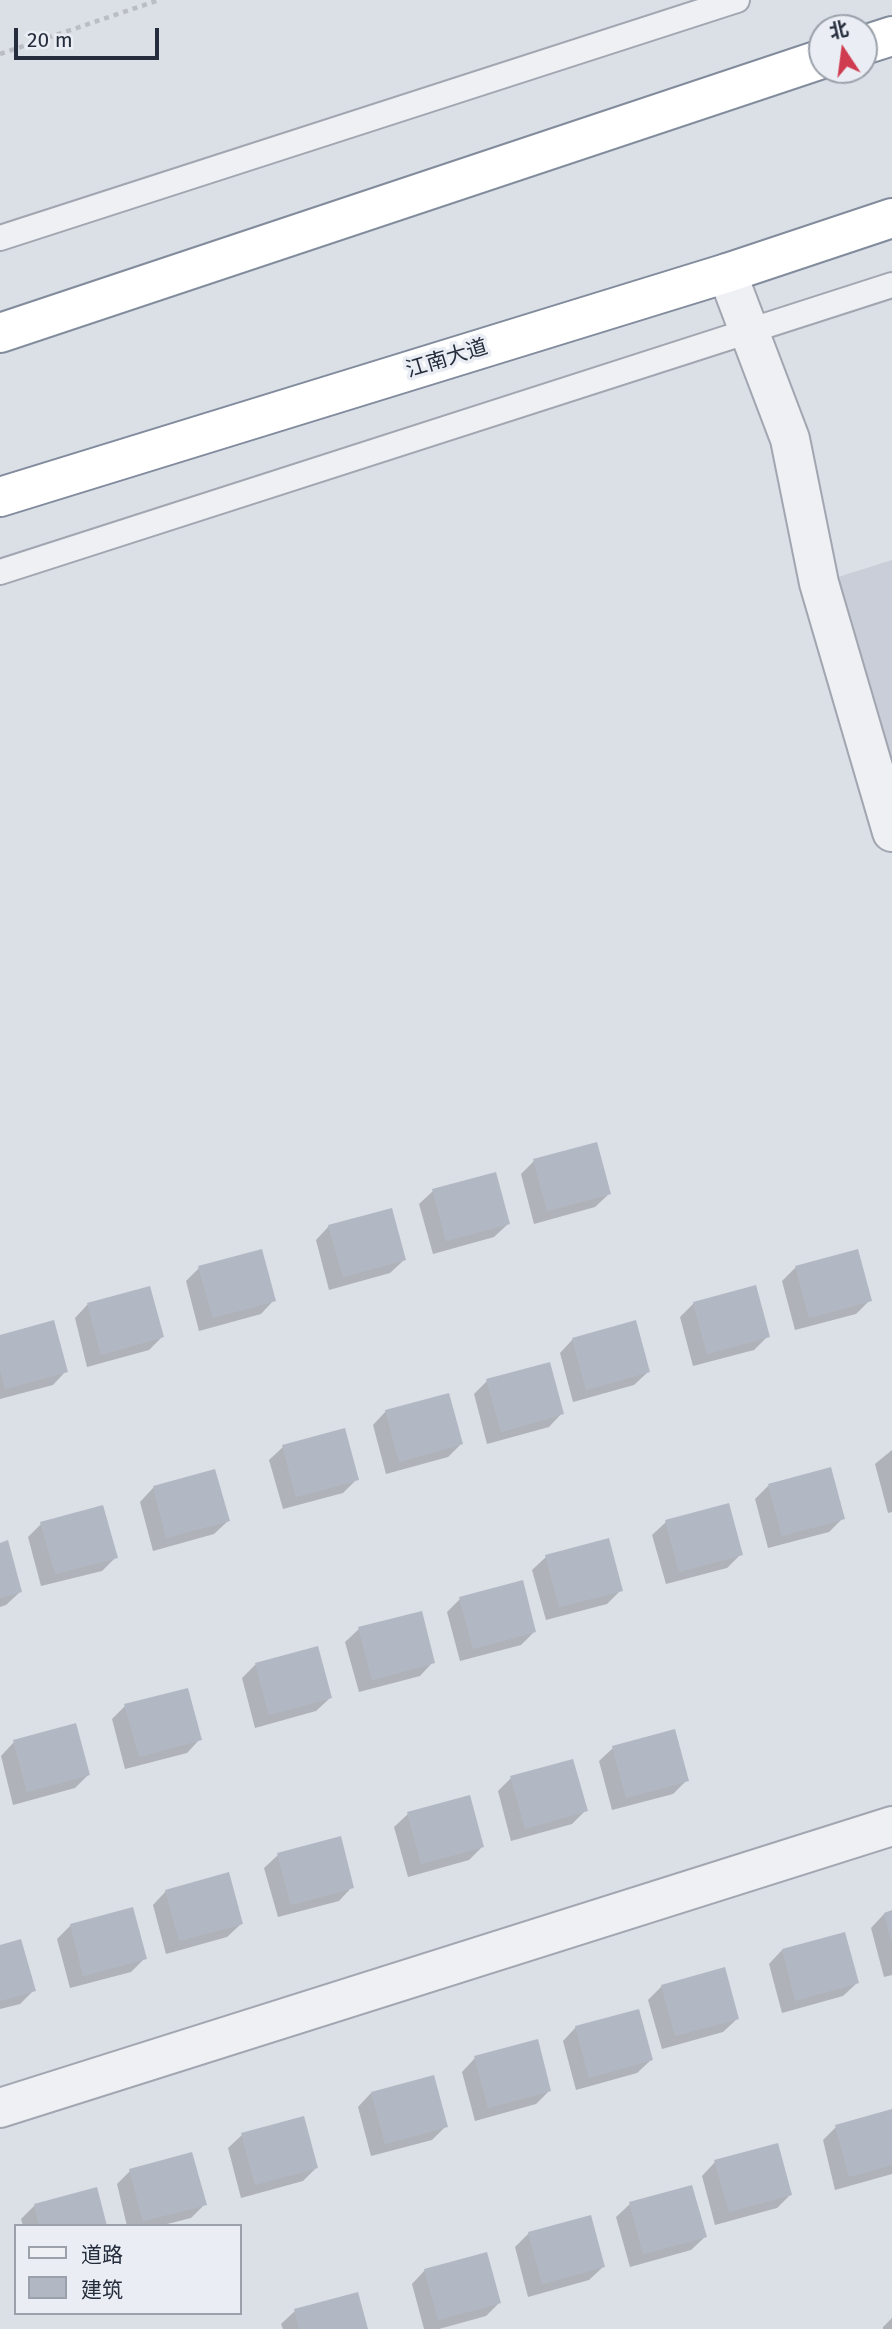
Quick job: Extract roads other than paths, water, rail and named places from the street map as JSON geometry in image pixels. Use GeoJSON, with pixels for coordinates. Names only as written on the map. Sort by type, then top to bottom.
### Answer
{"type":"FeatureCollection","features":[{"type":"Feature","properties":{"kind":"highway"},"geometry":{"type":"LineString","coordinates":[[0,333],[808,64]]}},
{"type":"Feature","properties":{"kind":"highway","name":"江南大道"},"geometry":{"type":"LineString","coordinates":[[0,497],[727,273],[892,218]]}},
{"type":"Feature","properties":{"kind":"street"},"geometry":{"type":"LineString","coordinates":[[727,273],[790,439],[819,583],[892,832]]}},
{"type":"Feature","properties":{"kind":"street"},"geometry":{"type":"LineString","coordinates":[[0,2108],[892,1826]]}},
{"type":"Feature","properties":{"kind":"lane"},"geometry":{"type":"LineString","coordinates":[[0,238],[737,0]]}},
{"type":"Feature","properties":{"kind":"lane"},"geometry":{"type":"LineString","coordinates":[[0,572],[892,285]]}}]}
